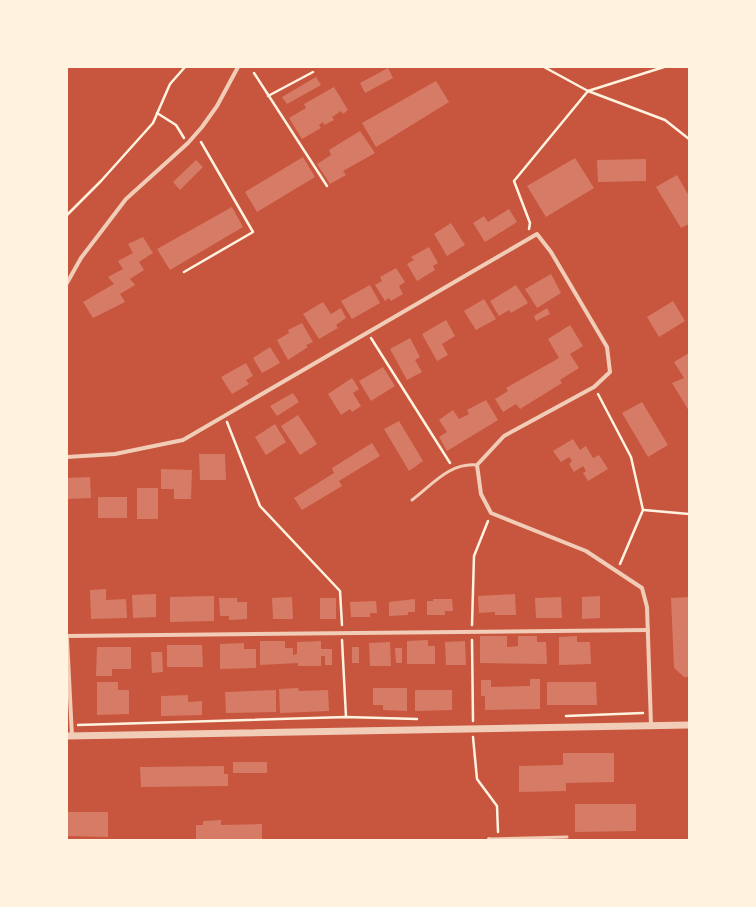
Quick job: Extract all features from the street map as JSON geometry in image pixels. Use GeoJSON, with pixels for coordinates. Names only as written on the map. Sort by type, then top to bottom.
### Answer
{"type":"FeatureCollection","features":[{"type":"Feature","properties":{"kind":"street"},"geometry":{"type":"LineString","coordinates":[[67,283],[81,258],[126,199],[188,143],[217,106],[238,67]]}},
{"type":"Feature","properties":{"kind":"street"},"geometry":{"type":"LineString","coordinates":[[67,457],[115,454],[183,440],[537,234],[551,252],[607,347],[610,372],[594,387],[504,436],[477,465],[481,494],[491,513],[586,551],[642,588],[647,607],[651,726]]}},
{"type":"Feature","properties":{"kind":"street"},"geometry":{"type":"LineString","coordinates":[[648,630],[67,637],[72,726],[69,736],[689,726]]}},
{"type":"Feature","properties":{"kind":"lane"},"geometry":{"type":"LineString","coordinates":[[412,500],[453,468],[465,464],[477,465]]}},
{"type":"Feature","properties":{"kind":"lane"},"geometry":{"type":"LineString","coordinates":[[489,840],[567,837]]}},
{"type":"Feature","properties":{"kind":"path"},"geometry":{"type":"LineString","coordinates":[[67,215],[106,175],[152,122],[170,84],[185,67]]}},
{"type":"Feature","properties":{"kind":"path"},"geometry":{"type":"LineString","coordinates":[[544,67],[588,91],[666,120],[689,139]]}},
{"type":"Feature","properties":{"kind":"path"},"geometry":{"type":"LineString","coordinates":[[529,230],[530,223],[514,182],[588,91],[664,67]]}},
{"type":"Feature","properties":{"kind":"path"},"geometry":{"type":"LineString","coordinates":[[268,96],[313,72]]}},
{"type":"Feature","properties":{"kind":"path"},"geometry":{"type":"LineString","coordinates":[[254,73],[327,186]]}},
{"type":"Feature","properties":{"kind":"path"},"geometry":{"type":"LineString","coordinates":[[157,114],[176,126],[188,143]]}},
{"type":"Feature","properties":{"kind":"path"},"geometry":{"type":"LineString","coordinates":[[184,272],[253,232],[201,142]]}},
{"type":"Feature","properties":{"kind":"path"},"geometry":{"type":"LineString","coordinates":[[368,332],[453,468]]}},
{"type":"Feature","properties":{"kind":"path"},"geometry":{"type":"LineString","coordinates":[[594,387],[631,457],[643,510],[616,571]]}},
{"type":"Feature","properties":{"kind":"path"},"geometry":{"type":"LineString","coordinates":[[225,416],[260,506],[340,591],[346,717]]}},
{"type":"Feature","properties":{"kind":"path"},"geometry":{"type":"LineString","coordinates":[[643,510],[689,514]]}},
{"type":"Feature","properties":{"kind":"path"},"geometry":{"type":"LineString","coordinates":[[474,720],[472,632],[474,556],[491,513]]}},
{"type":"Feature","properties":{"kind":"path"},"geometry":{"type":"LineString","coordinates":[[559,716],[651,713]]}},
{"type":"Feature","properties":{"kind":"path"},"geometry":{"type":"LineString","coordinates":[[72,726],[346,717],[418,719]]}},
{"type":"Feature","properties":{"kind":"path"},"geometry":{"type":"LineString","coordinates":[[466,720],[481,720]]}},
{"type":"Feature","properties":{"kind":"path"},"geometry":{"type":"LineString","coordinates":[[472,729],[477,779],[497,806],[498,839]]}},
{"type":"Feature","properties":{"kind":"building"},"geometry":{"type":"Polygon","coordinates":[[[388,68],[393,78],[365,93],[360,83],[388,68]]]}},
{"type":"Feature","properties":{"kind":"building"},"geometry":{"type":"Polygon","coordinates":[[[316,77],[321,85],[287,104],[282,97],[316,77]]]}},
{"type":"Feature","properties":{"kind":"building"},"geometry":{"type":"Polygon","coordinates":[[[436,81],[449,102],[376,147],[362,123],[436,81]]]}},
{"type":"Feature","properties":{"kind":"building"},"geometry":{"type":"Polygon","coordinates":[[[334,87],[348,110],[343,114],[341,111],[332,117],[334,120],[324,125],[323,122],[319,125],[321,128],[302,139],[289,118],[306,108],[304,104],[334,87]]]}},
{"type":"Feature","properties":{"kind":"building"},"geometry":{"type":"Polygon","coordinates":[[[360,131],[375,153],[343,171],[346,175],[330,184],[317,164],[331,155],[329,150],[360,131]]]}},
{"type":"Feature","properties":{"kind":"building"},"geometry":{"type":"Polygon","coordinates":[[[303,157],[315,177],[257,212],[245,192],[303,157]]]}},
{"type":"Feature","properties":{"kind":"building"},"geometry":{"type":"Polygon","coordinates":[[[575,158],[594,188],[546,217],[527,186],[575,158]]]}},
{"type":"Feature","properties":{"kind":"building"},"geometry":{"type":"Polygon","coordinates":[[[646,159],[646,181],[598,182],[597,160],[646,159]]]}},
{"type":"Feature","properties":{"kind":"building"},"geometry":{"type":"Polygon","coordinates":[[[196,160],[203,167],[180,190],[173,182],[196,160]]]}},
{"type":"Feature","properties":{"kind":"building"},"geometry":{"type":"Polygon","coordinates":[[[677,175],[689,196],[689,224],[681,228],[656,187],[677,175]]]}},
{"type":"Feature","properties":{"kind":"building"},"geometry":{"type":"Polygon","coordinates":[[[232,207],[243,227],[170,270],[157,249],[232,207]]]}},
{"type":"Feature","properties":{"kind":"building"},"geometry":{"type":"Polygon","coordinates":[[[509,209],[517,222],[485,242],[473,223],[484,216],[488,222],[509,209]]]}},
{"type":"Feature","properties":{"kind":"building"},"geometry":{"type":"Polygon","coordinates":[[[451,223],[465,245],[447,256],[434,234],[451,223]]]}},
{"type":"Feature","properties":{"kind":"building"},"geometry":{"type":"Polygon","coordinates":[[[143,237],[153,253],[139,262],[144,270],[130,279],[135,285],[120,294],[125,302],[93,318],[83,302],[114,284],[108,277],[123,269],[118,261],[133,253],[128,244],[143,237]]]}},
{"type":"Feature","properties":{"kind":"building"},"geometry":{"type":"Polygon","coordinates":[[[429,247],[438,263],[433,266],[435,270],[417,281],[407,264],[414,260],[411,257],[429,247]]]}},
{"type":"Feature","properties":{"kind":"building"},"geometry":{"type":"Polygon","coordinates":[[[396,268],[405,282],[399,286],[403,294],[391,301],[389,298],[385,301],[375,285],[382,281],[380,277],[396,268]]]}},
{"type":"Feature","properties":{"kind":"building"},"geometry":{"type":"Polygon","coordinates":[[[551,274],[561,293],[537,308],[525,289],[551,274]]]}},
{"type":"Feature","properties":{"kind":"building"},"geometry":{"type":"Polygon","coordinates":[[[370,285],[380,303],[352,319],[341,301],[370,285]]]}},
{"type":"Feature","properties":{"kind":"building"},"geometry":{"type":"Polygon","coordinates":[[[516,285],[528,303],[511,313],[509,310],[499,316],[490,301],[516,285]]]}},
{"type":"Feature","properties":{"kind":"building"},"geometry":{"type":"Polygon","coordinates":[[[484,299],[496,319],[476,330],[464,311],[484,299]]]}},
{"type":"Feature","properties":{"kind":"building"},"geometry":{"type":"Polygon","coordinates":[[[673,301],[685,321],[659,337],[647,317],[673,301]]]}},
{"type":"Feature","properties":{"kind":"building"},"geometry":{"type":"Polygon","coordinates":[[[323,302],[331,314],[341,308],[346,318],[336,325],[338,328],[319,339],[303,314],[323,302]]]}},
{"type":"Feature","properties":{"kind":"building"},"geometry":{"type":"Polygon","coordinates":[[[547,308],[550,314],[536,321],[534,316],[547,308]]]}},
{"type":"Feature","properties":{"kind":"building"},"geometry":{"type":"Polygon","coordinates":[[[446,320],[455,336],[442,344],[448,355],[437,361],[422,334],[446,320]]]}},
{"type":"Feature","properties":{"kind":"building"},"geometry":{"type":"Polygon","coordinates":[[[302,323],[313,342],[306,345],[308,347],[288,360],[277,340],[289,333],[288,330],[302,323]]]}},
{"type":"Feature","properties":{"kind":"building"},"geometry":{"type":"Polygon","coordinates":[[[570,325],[583,346],[570,354],[579,368],[560,380],[562,383],[520,409],[516,404],[503,412],[495,399],[508,391],[506,388],[559,358],[548,339],[570,325]]]}},
{"type":"Feature","properties":{"kind":"building"},"geometry":{"type":"Polygon","coordinates":[[[410,338],[420,357],[415,360],[422,372],[407,380],[390,349],[410,338]]]}},
{"type":"Feature","properties":{"kind":"building"},"geometry":{"type":"Polygon","coordinates":[[[270,347],[280,363],[262,373],[253,358],[270,347]]]}},
{"type":"Feature","properties":{"kind":"building"},"geometry":{"type":"Polygon","coordinates":[[[689,353],[689,411],[672,383],[684,378],[674,362],[689,353]]]}},
{"type":"Feature","properties":{"kind":"building"},"geometry":{"type":"Polygon","coordinates":[[[246,363],[253,376],[246,380],[249,384],[232,394],[221,377],[246,363]]]}},
{"type":"Feature","properties":{"kind":"building"},"geometry":{"type":"Polygon","coordinates":[[[383,367],[395,386],[371,401],[359,381],[383,367]]]}},
{"type":"Feature","properties":{"kind":"building"},"geometry":{"type":"Polygon","coordinates":[[[352,378],[359,389],[353,393],[361,406],[352,412],[350,409],[341,415],[328,394],[352,378]]]}},
{"type":"Feature","properties":{"kind":"building"},"geometry":{"type":"Polygon","coordinates":[[[293,393],[299,402],[277,416],[270,406],[293,393]]]}},
{"type":"Feature","properties":{"kind":"building"},"geometry":{"type":"Polygon","coordinates":[[[486,400],[498,420],[447,451],[439,437],[447,432],[439,420],[453,410],[459,419],[469,414],[467,410],[486,400]]]}},
{"type":"Feature","properties":{"kind":"building"},"geometry":{"type":"Polygon","coordinates":[[[642,402],[668,445],[648,457],[622,413],[642,402]]]}},
{"type":"Feature","properties":{"kind":"building"},"geometry":{"type":"Polygon","coordinates":[[[298,415],[317,444],[300,455],[281,426],[298,415]]]}},
{"type":"Feature","properties":{"kind":"building"},"geometry":{"type":"Polygon","coordinates":[[[399,421],[423,461],[409,471],[384,429],[399,421]]]}},
{"type":"Feature","properties":{"kind":"building"},"geometry":{"type":"Polygon","coordinates":[[[275,424],[286,442],[266,455],[255,437],[275,424]]]}},
{"type":"Feature","properties":{"kind":"building"},"geometry":{"type":"Polygon","coordinates":[[[573,439],[580,450],[586,446],[593,458],[599,455],[608,469],[588,481],[583,473],[586,471],[583,466],[574,472],[569,464],[572,461],[569,457],[561,462],[553,451],[573,439]]]}},
{"type":"Feature","properties":{"kind":"building"},"geometry":{"type":"Polygon","coordinates":[[[372,443],[380,456],[339,481],[342,486],[302,510],[294,498],[334,473],[332,468],[372,443]]]}},
{"type":"Feature","properties":{"kind":"building"},"geometry":{"type":"Polygon","coordinates":[[[199,454],[225,454],[226,480],[200,480],[199,454]]]}},
{"type":"Feature","properties":{"kind":"building"},"geometry":{"type":"Polygon","coordinates":[[[161,469],[192,470],[191,499],[174,499],[174,489],[161,489],[161,469]]]}},
{"type":"Feature","properties":{"kind":"building"},"geometry":{"type":"Polygon","coordinates":[[[90,477],[91,498],[67,499],[67,478],[90,477]]]}},
{"type":"Feature","properties":{"kind":"building"},"geometry":{"type":"Polygon","coordinates":[[[137,488],[158,488],[158,519],[137,519],[137,488]]]}},
{"type":"Feature","properties":{"kind":"building"},"geometry":{"type":"Polygon","coordinates":[[[98,497],[127,497],[127,518],[98,518],[98,497]]]}},
{"type":"Feature","properties":{"kind":"building"},"geometry":{"type":"Polygon","coordinates":[[[106,589],[106,600],[126,599],[127,618],[91,619],[90,590],[106,589]]]}},
{"type":"Feature","properties":{"kind":"building"},"geometry":{"type":"Polygon","coordinates":[[[156,594],[156,617],[133,618],[132,595],[156,594]]]}},
{"type":"Feature","properties":{"kind":"building"},"geometry":{"type":"Polygon","coordinates":[[[515,594],[516,615],[495,615],[495,612],[479,613],[478,596],[515,594]]]}},
{"type":"Feature","properties":{"kind":"building"},"geometry":{"type":"Polygon","coordinates":[[[214,596],[214,621],[170,622],[170,597],[214,596]]]}},
{"type":"Feature","properties":{"kind":"building"},"geometry":{"type":"Polygon","coordinates":[[[600,596],[600,618],[582,619],[582,597],[600,596]]]}},
{"type":"Feature","properties":{"kind":"building"},"geometry":{"type":"Polygon","coordinates":[[[292,597],[293,619],[273,619],[272,598],[292,597]]]}},
{"type":"Feature","properties":{"kind":"building"},"geometry":{"type":"Polygon","coordinates":[[[561,597],[562,618],[536,618],[535,598],[561,597]]]}},
{"type":"Feature","properties":{"kind":"building"},"geometry":{"type":"Polygon","coordinates":[[[689,597],[689,677],[684,677],[674,668],[671,598],[689,597]]]}},
{"type":"Feature","properties":{"kind":"building"},"geometry":{"type":"Polygon","coordinates":[[[219,598],[237,598],[237,602],[247,602],[247,619],[229,620],[229,616],[220,616],[219,598]]]}},
{"type":"Feature","properties":{"kind":"building"},"geometry":{"type":"Polygon","coordinates":[[[320,598],[336,598],[336,619],[320,619],[320,598]]]}},
{"type":"Feature","properties":{"kind":"building"},"geometry":{"type":"Polygon","coordinates":[[[415,599],[415,612],[408,612],[408,615],[389,616],[389,602],[415,599]]]}},
{"type":"Feature","properties":{"kind":"building"},"geometry":{"type":"Polygon","coordinates":[[[433,599],[452,599],[453,611],[445,611],[445,615],[427,615],[427,601],[433,601],[433,599]]]}},
{"type":"Feature","properties":{"kind":"building"},"geometry":{"type":"Polygon","coordinates":[[[376,601],[377,613],[370,613],[370,617],[351,617],[350,602],[376,601]]]}},
{"type":"Feature","properties":{"kind":"building"},"geometry":{"type":"Polygon","coordinates":[[[480,636],[507,636],[507,647],[518,646],[518,636],[537,636],[537,642],[546,642],[547,664],[480,663],[480,636]]]}},
{"type":"Feature","properties":{"kind":"building"},"geometry":{"type":"Polygon","coordinates":[[[577,636],[577,642],[590,642],[591,664],[559,665],[559,637],[577,636]]]}},
{"type":"Feature","properties":{"kind":"building"},"geometry":{"type":"Polygon","coordinates":[[[428,640],[428,646],[435,646],[435,664],[407,664],[407,641],[428,640]]]}},
{"type":"Feature","properties":{"kind":"building"},"geometry":{"type":"Polygon","coordinates":[[[260,641],[285,641],[285,648],[293,648],[293,655],[297,654],[297,642],[321,641],[321,649],[332,649],[332,665],[325,665],[325,656],[321,656],[321,666],[298,666],[298,663],[260,665],[260,641]]]}},
{"type":"Feature","properties":{"kind":"building"},"geometry":{"type":"Polygon","coordinates":[[[465,641],[466,665],[446,665],[445,642],[465,641]]]}},
{"type":"Feature","properties":{"kind":"building"},"geometry":{"type":"Polygon","coordinates":[[[390,642],[391,666],[370,666],[369,643],[390,642]]]}},
{"type":"Feature","properties":{"kind":"building"},"geometry":{"type":"Polygon","coordinates":[[[244,643],[244,649],[256,649],[256,668],[220,669],[220,644],[244,643]]]}},
{"type":"Feature","properties":{"kind":"building"},"geometry":{"type":"Polygon","coordinates":[[[167,645],[202,645],[203,667],[167,667],[167,645]]]}},
{"type":"Feature","properties":{"kind":"building"},"geometry":{"type":"Polygon","coordinates":[[[97,647],[131,647],[131,669],[112,669],[112,676],[96,676],[97,647]]]}},
{"type":"Feature","properties":{"kind":"building"},"geometry":{"type":"Polygon","coordinates":[[[352,647],[359,647],[359,663],[352,663],[352,647]]]}},
{"type":"Feature","properties":{"kind":"building"},"geometry":{"type":"Polygon","coordinates":[[[395,648],[402,648],[402,663],[396,663],[395,648]]]}},
{"type":"Feature","properties":{"kind":"building"},"geometry":{"type":"Polygon","coordinates":[[[151,652],[162,652],[163,672],[152,673],[151,652]]]}},
{"type":"Feature","properties":{"kind":"building"},"geometry":{"type":"Polygon","coordinates":[[[530,679],[540,679],[540,709],[485,710],[485,696],[481,696],[481,680],[491,680],[491,687],[530,686],[530,679]]]}},
{"type":"Feature","properties":{"kind":"building"},"geometry":{"type":"Polygon","coordinates":[[[97,682],[118,682],[118,690],[129,690],[129,714],[97,715],[97,682]]]}},
{"type":"Feature","properties":{"kind":"building"},"geometry":{"type":"Polygon","coordinates":[[[547,682],[596,682],[597,705],[547,705],[547,682]]]}},
{"type":"Feature","properties":{"kind":"building"},"geometry":{"type":"Polygon","coordinates":[[[298,688],[299,691],[328,690],[329,711],[280,713],[279,689],[298,688]]]}},
{"type":"Feature","properties":{"kind":"building"},"geometry":{"type":"Polygon","coordinates":[[[373,688],[407,688],[407,711],[383,710],[383,705],[373,705],[373,688]]]}},
{"type":"Feature","properties":{"kind":"building"},"geometry":{"type":"Polygon","coordinates":[[[276,690],[276,712],[226,713],[225,692],[276,690]]]}},
{"type":"Feature","properties":{"kind":"building"},"geometry":{"type":"Polygon","coordinates":[[[415,690],[452,690],[452,710],[415,711],[415,690]]]}},
{"type":"Feature","properties":{"kind":"building"},"geometry":{"type":"Polygon","coordinates":[[[188,695],[188,702],[202,701],[202,715],[161,716],[161,696],[188,695]]]}},
{"type":"Feature","properties":{"kind":"building"},"geometry":{"type":"Polygon","coordinates":[[[563,753],[614,753],[614,782],[566,783],[566,791],[519,792],[519,766],[563,765],[563,753]]]}},
{"type":"Feature","properties":{"kind":"building"},"geometry":{"type":"Polygon","coordinates":[[[233,762],[267,762],[267,773],[233,773],[233,762]]]}},
{"type":"Feature","properties":{"kind":"building"},"geometry":{"type":"Polygon","coordinates":[[[224,766],[224,774],[228,774],[228,786],[141,787],[140,767],[224,766]]]}},
{"type":"Feature","properties":{"kind":"building"},"geometry":{"type":"Polygon","coordinates":[[[575,804],[636,804],[636,831],[575,832],[575,804]]]}},
{"type":"Feature","properties":{"kind":"building"},"geometry":{"type":"Polygon","coordinates":[[[67,812],[108,812],[108,837],[67,836],[67,812]]]}},
{"type":"Feature","properties":{"kind":"building"},"geometry":{"type":"Polygon","coordinates":[[[221,820],[221,825],[262,824],[262,840],[196,840],[196,825],[203,825],[203,821],[221,820]]]}}]}
